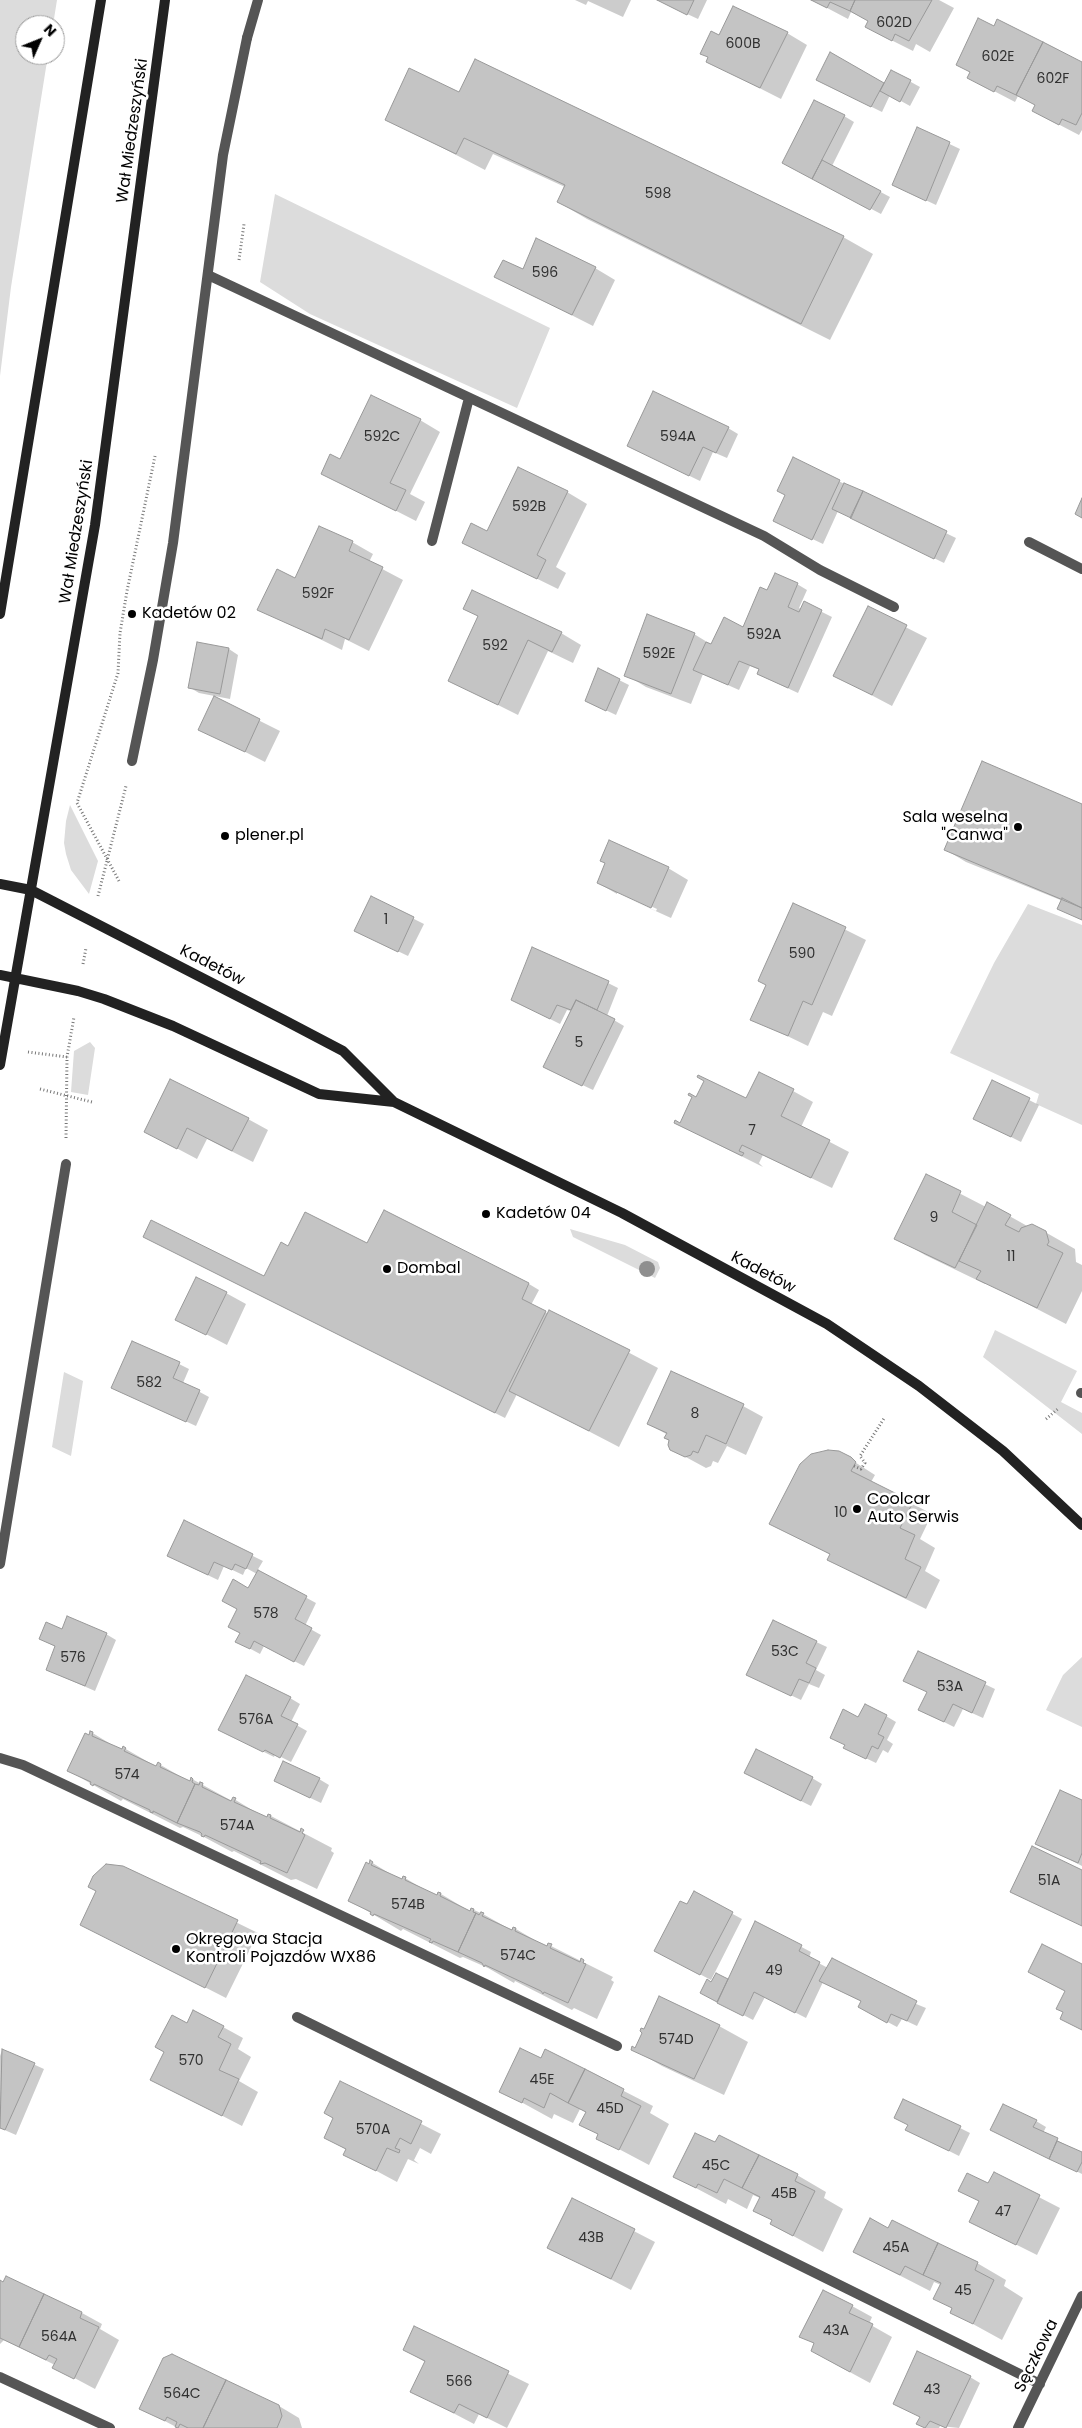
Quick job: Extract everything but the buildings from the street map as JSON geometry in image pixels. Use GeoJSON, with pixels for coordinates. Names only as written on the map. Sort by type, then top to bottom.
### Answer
{"type":"FeatureCollection","features":[{"type":"Feature","properties":{"kind":"main road"},"geometry":{"type":"LineString","coordinates":[[0,614],[101,0]]}},
{"type":"Feature","properties":{"kind":"main road","name":"Wał Miedzeszyński"},"geometry":{"type":"LineString","coordinates":[[0,1065],[95,525],[165,0]]}},
{"type":"Feature","properties":{"kind":"main road","name":"Kadetów"},"geometry":{"type":"LineString","coordinates":[[0,884],[31,890],[343,1051],[394,1102],[622,1213],[828,1324],[920,1386],[1003,1451],[1082,1526]]}},
{"type":"Feature","properties":{"kind":"main road","name":"Kadetów"},"geometry":{"type":"LineString","coordinates":[[0,975],[78,991],[173,1026],[319,1094],[394,1102]]}},
{"type":"Feature","properties":{"kind":"street"},"geometry":{"type":"LineString","coordinates":[[132,761],[153,660],[173,543],[223,155],[247,38],[258,0]]}},
{"type":"Feature","properties":{"kind":"street"},"geometry":{"type":"LineString","coordinates":[[208,275],[764,536],[820,570],[894,607]]}},
{"type":"Feature","properties":{"kind":"street"},"geometry":{"type":"LineString","coordinates":[[432,541],[469,398]]}},
{"type":"Feature","properties":{"kind":"street"},"geometry":{"type":"LineString","coordinates":[[1029,542],[1082,569]]}},
{"type":"Feature","properties":{"kind":"street"},"geometry":{"type":"LineString","coordinates":[[0,1564],[66,1164]]}},
{"type":"Feature","properties":{"kind":"street"},"geometry":{"type":"LineString","coordinates":[[0,1758],[23,1765],[617,2046]]}},
{"type":"Feature","properties":{"kind":"street"},"geometry":{"type":"LineString","coordinates":[[297,2017],[1040,2384]]}},
{"type":"Feature","properties":{"kind":"street","name":"Sęczkowa"},"geometry":{"type":"LineString","coordinates":[[1018,2428],[1082,2296]]}},
{"type":"Feature","properties":{"kind":"street"},"geometry":{"type":"LineString","coordinates":[[0,2377],[110,2428]]}},
{"type":"Feature","properties":{"kind":"path"},"geometry":{"type":"LineString","coordinates":[[119,881],[78,803],[118,673],[120,633],[127,591],[157,447]]}},
{"type":"Feature","properties":{"kind":"path"},"geometry":{"type":"LineString","coordinates":[[66,1164],[67,1057],[78,991],[106,857],[132,761]]}},
{"type":"Feature","properties":{"kind":"path"},"geometry":{"type":"LineString","coordinates":[[48,1055],[67,1057]]}},
{"type":"Feature","properties":{"kind":"path"},"geometry":{"type":"LineString","coordinates":[[40,1088],[92,1102]]}},
{"type":"Feature","properties":{"kind":"path"},"geometry":{"type":"LineString","coordinates":[[854,1466],[861,1469],[865,1463],[860,1456],[885,1417]]}},
{"type":"Feature","properties":{"kind":"shaded area"},"geometry":{"type":"Polygon","coordinates":[[[0,0],[57,0],[55,15],[15,15],[15,65],[46,65],[11,287],[0,376],[0,0]]]}},
{"type":"Feature","properties":{"kind":"shaded area"},"geometry":{"type":"Polygon","coordinates":[[[275,194],[550,328],[517,408],[310,314],[260,282],[275,194]]]}},
{"type":"Feature","properties":{"kind":"shaded area"},"geometry":{"type":"Polygon","coordinates":[[[70,805],[98,861],[89,894],[71,870],[66,854],[64,843],[70,805]]]}},
{"type":"Feature","properties":{"kind":"shaded area"},"geometry":{"type":"Polygon","coordinates":[[[1028,904],[1082,925],[1082,1125],[1036,1104],[1039,1094],[950,1053],[994,963],[1028,904]]]}},
{"type":"Feature","properties":{"kind":"shaded area"},"geometry":{"type":"Polygon","coordinates":[[[90,1042],[95,1048],[88,1095],[71,1092],[74,1051],[90,1042]]]}},
{"type":"Feature","properties":{"kind":"shaded area"},"geometry":{"type":"Polygon","coordinates":[[[570,1229],[625,1245],[658,1262],[660,1268],[655,1278],[573,1237],[570,1229]]]}},
{"type":"Feature","properties":{"kind":"shaded area"},"geometry":{"type":"Polygon","coordinates":[[[995,1330],[1077,1371],[1061,1402],[1082,1413],[1082,1434],[983,1357],[995,1330]]]}},
{"type":"Feature","properties":{"kind":"shaded area"},"geometry":{"type":"Polygon","coordinates":[[[64,1372],[83,1381],[71,1456],[52,1447],[64,1372]]]}},
{"type":"Feature","properties":{"kind":"shaded area"},"geometry":{"type":"Polygon","coordinates":[[[1082,1657],[1082,1727],[1046,1710],[1063,1675],[1082,1657]]]}},
{"type":"Feature","properties":{"kind":"place","name":"Kadetów 02"},"geometry":{"type":"Point","coordinates":[132,614]}},
{"type":"Feature","properties":{"kind":"place","name":"Sala weselna \"Canwa\""},"geometry":{"type":"Point","coordinates":[1018,827]}},
{"type":"Feature","properties":{"kind":"place","name":"plener.pl"},"geometry":{"type":"Point","coordinates":[225,836]}},
{"type":"Feature","properties":{"kind":"place","name":"Kadetów 04"},"geometry":{"type":"Point","coordinates":[486,1214]}},
{"type":"Feature","properties":{"kind":"place","name":"Dombal"},"geometry":{"type":"Point","coordinates":[387,1269]}},
{"type":"Feature","properties":{"kind":"place","name":"Coolcar Auto Serwis"},"geometry":{"type":"Point","coordinates":[857,1509]}},
{"type":"Feature","properties":{"kind":"place","name":"Okręgowa Stacja Kontroli Pojazdów WX86"},"geometry":{"type":"Point","coordinates":[176,1949]}}]}
